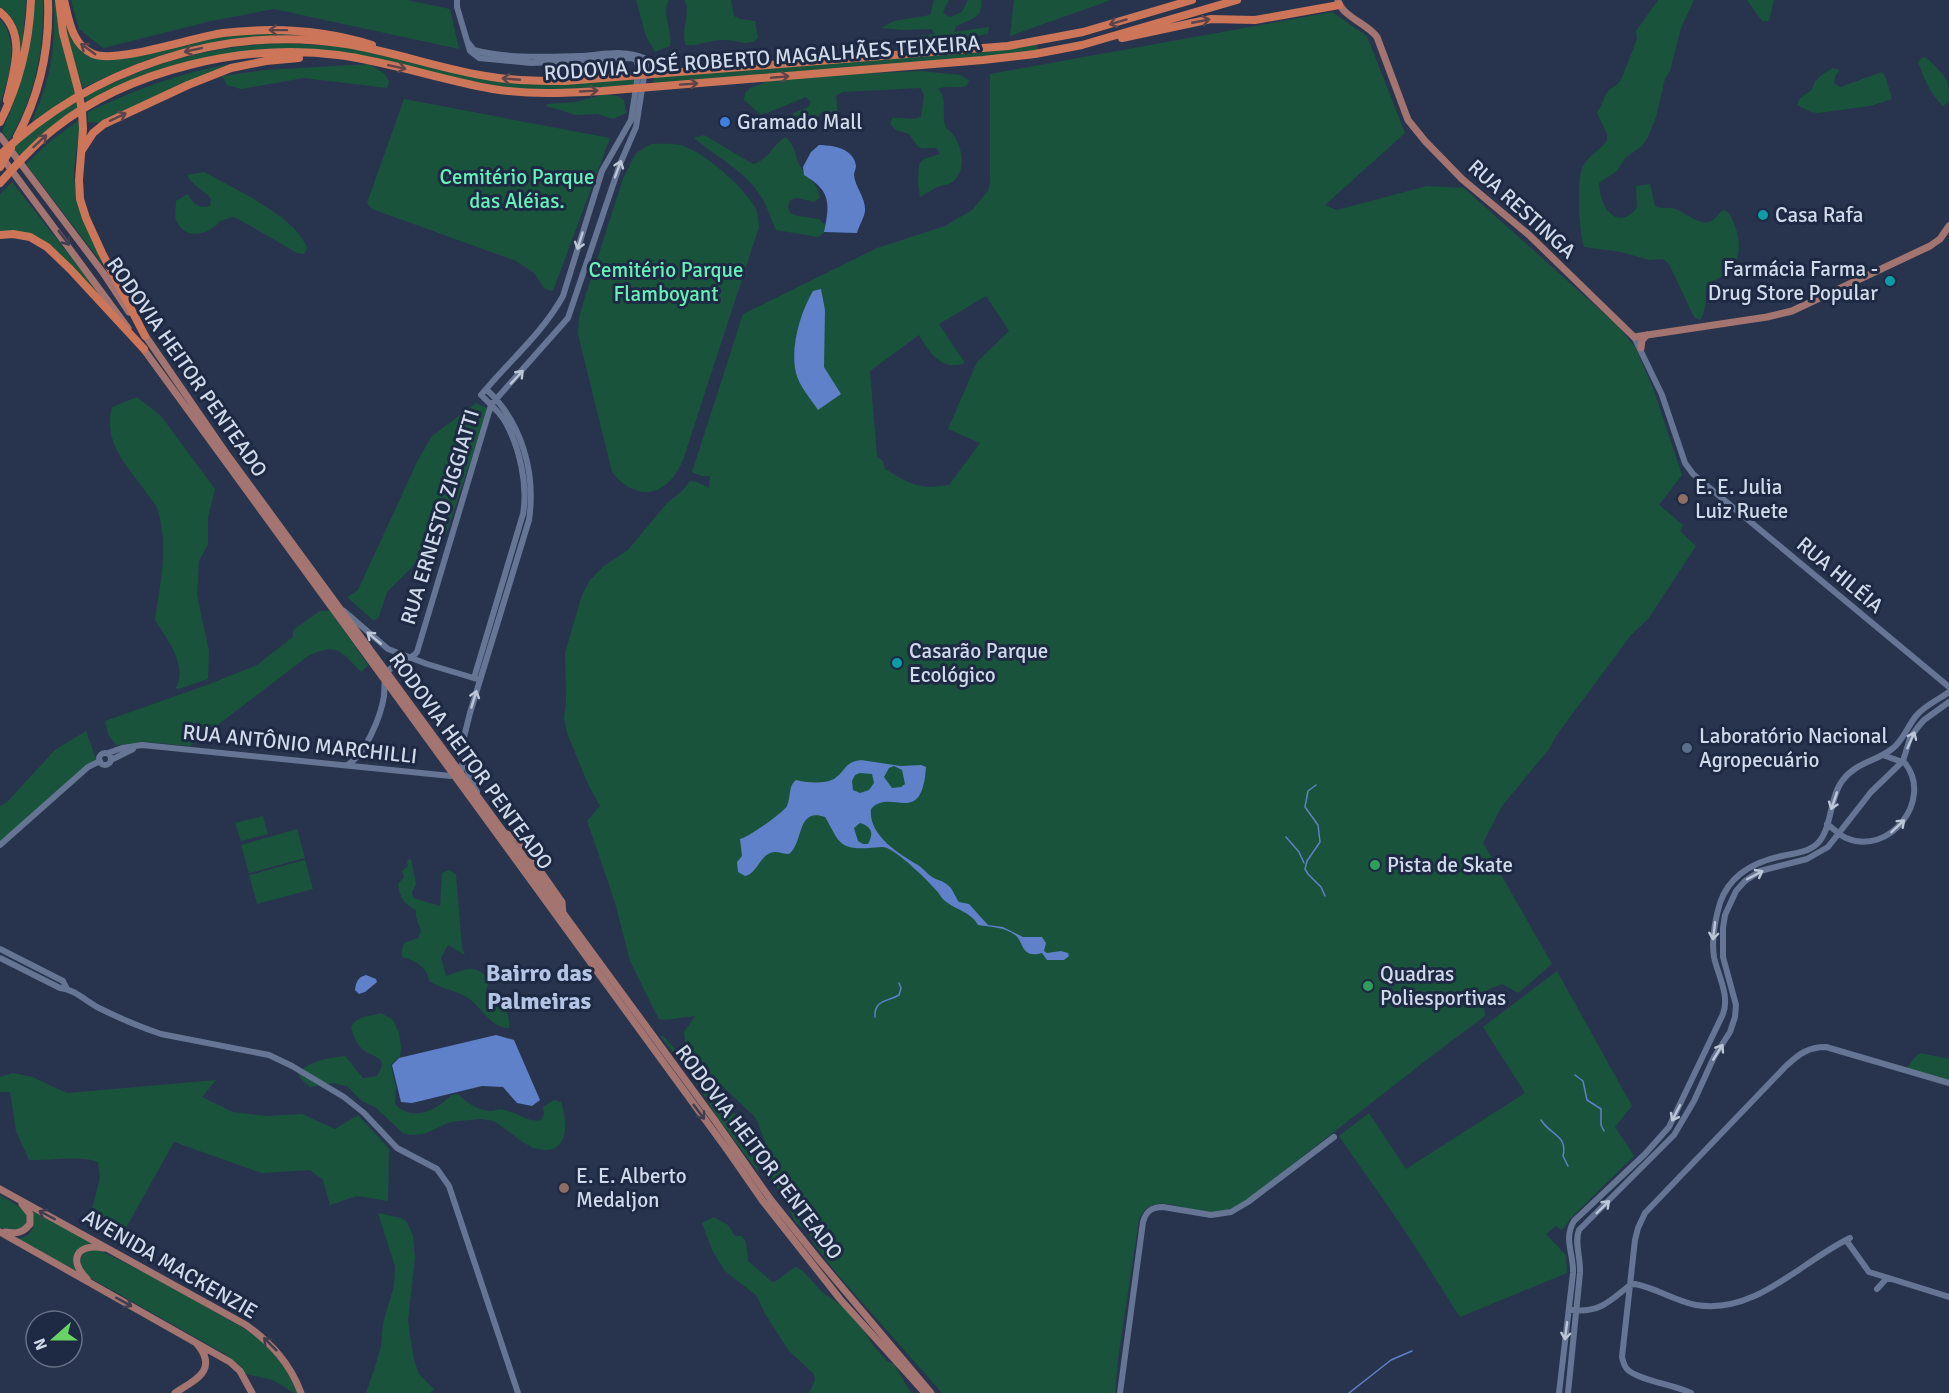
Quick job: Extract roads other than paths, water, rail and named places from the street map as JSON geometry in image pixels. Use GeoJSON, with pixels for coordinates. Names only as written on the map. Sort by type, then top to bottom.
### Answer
{"type":"FeatureCollection","features":[{"type":"Feature","properties":{"kind":"highway"},"geometry":{"type":"LineString","coordinates":[[1,121],[14,93],[22,67],[29,37],[31,0]]}},
{"type":"Feature","properties":{"kind":"highway"},"geometry":{"type":"LineString","coordinates":[[0,167],[26,119],[40,82],[47,40],[48,0]]}},
{"type":"Feature","properties":{"kind":"highway"},"geometry":{"type":"LineString","coordinates":[[59,0],[63,33],[81,99],[83,129],[79,190],[86,218],[145,336]]}},
{"type":"Feature","properties":{"kind":"highway"},"geometry":{"type":"LineString","coordinates":[[64,0],[72,30],[78,41],[88,51],[103,57],[127,55],[222,33],[277,30],[345,37],[457,70]]}},
{"type":"Feature","properties":{"kind":"highway"},"geometry":{"type":"LineString","coordinates":[[1137,16],[1181,0]]}},
{"type":"Feature","properties":{"kind":"highway","name":"RODOVIA JOSÉ ROBERTO MAGALHÃES TEIXEIRA"},"geometry":{"type":"LineString","coordinates":[[0,154],[33,125],[85,93],[148,64],[193,50],[239,42],[285,39],[332,42],[457,70],[518,80],[565,81],[982,49],[1083,32],[1192,0]]}},
{"type":"Feature","properties":{"kind":"highway","name":"RODOVIA JOSÉ ROBERTO MAGALHÃES TEIXEIRA"},"geometry":{"type":"LineString","coordinates":[[0,183],[46,136],[65,121],[110,94],[165,73],[214,60],[272,54],[325,54],[509,91],[556,93],[1035,54],[1082,45],[1237,0]]}},
{"type":"Feature","properties":{"kind":"highway"},"geometry":{"type":"LineString","coordinates":[[1082,45],[1211,19],[1255,20],[1338,3]]}},
{"type":"Feature","properties":{"kind":"highway"},"geometry":{"type":"LineString","coordinates":[[0,12],[10,22],[16,48],[14,71],[1,121]]}},
{"type":"Feature","properties":{"kind":"highway"},"geometry":{"type":"LineString","coordinates":[[80,157],[88,139],[104,124],[231,68],[291,58],[377,63]]}},
{"type":"Feature","properties":{"kind":"highway"},"geometry":{"type":"LineString","coordinates":[[0,235],[13,234],[30,237],[47,247],[77,276],[144,350]]}},
{"type":"Feature","properties":{"kind":"main road","name":"RUA RESTINGA"},"geometry":{"type":"LineString","coordinates":[[1338,3],[1345,12],[1372,30],[1408,120],[1425,141],[1462,179],[1529,235],[1634,337]]}},
{"type":"Feature","properties":{"kind":"main road","name":"RODOVIA HEITOR PENTEADO"},"geometry":{"type":"LineString","coordinates":[[0,136],[104,274],[219,443],[386,676]]}},
{"type":"Feature","properties":{"kind":"main road","name":"RODOVIA HEITOR PENTEADO"},"geometry":{"type":"LineString","coordinates":[[0,154],[386,676],[762,1200],[840,1299],[925,1393]]}},
{"type":"Feature","properties":{"kind":"main road"},"geometry":{"type":"LineString","coordinates":[[1634,337],[1767,317],[1792,310],[1930,246],[1940,239],[1949,226]]}},
{"type":"Feature","properties":{"kind":"main road"},"geometry":{"type":"LineString","coordinates":[[1641,348],[1642,340],[1647,335]]}},
{"type":"Feature","properties":{"kind":"main road","name":"RODOVIA HEITOR PENTEADO"},"geometry":{"type":"LineString","coordinates":[[457,774],[481,803],[714,1119],[777,1208],[849,1298],[931,1393]]}},
{"type":"Feature","properties":{"kind":"main road","name":"AVENIDA MACKENZIE"},"geometry":{"type":"LineString","coordinates":[[0,1189],[263,1336],[287,1364],[301,1393]]}},
{"type":"Feature","properties":{"kind":"main road"},"geometry":{"type":"LineString","coordinates":[[0,1231],[15,1234],[24,1231],[30,1224],[31,1219],[27,1209],[11,1196]]}},
{"type":"Feature","properties":{"kind":"main road"},"geometry":{"type":"LineString","coordinates":[[0,1231],[230,1362],[240,1371],[252,1393]]}},
{"type":"Feature","properties":{"kind":"main road"},"geometry":{"type":"LineString","coordinates":[[92,1284],[77,1267],[77,1256],[88,1246],[110,1249]]}},
{"type":"Feature","properties":{"kind":"main road"},"geometry":{"type":"LineString","coordinates":[[175,1393],[202,1375],[206,1367],[204,1352],[194,1340]]}},
{"type":"Feature","properties":{"kind":"street"},"geometry":{"type":"LineString","coordinates":[[457,0],[467,41],[474,50],[523,60],[610,56],[632,58],[636,60],[639,68],[631,120],[602,171],[563,296],[527,345],[481,395],[506,424],[510,433],[524,477],[526,499],[477,679],[461,752],[481,803]]}},
{"type":"Feature","properties":{"kind":"street","name":"RUA ERNESTO ZIGGIATTI"},"geometry":{"type":"LineString","coordinates":[[386,676],[397,664],[411,658],[417,652],[491,405],[568,318],[640,110],[646,70],[644,58],[632,53],[610,56]]}},
{"type":"Feature","properties":{"kind":"street"},"geometry":{"type":"LineString","coordinates":[[594,196],[607,200]]}},
{"type":"Feature","properties":{"kind":"street","name":"RUA RESTINGA"},"geometry":{"type":"LineString","coordinates":[[1634,337],[1647,361]]}},
{"type":"Feature","properties":{"kind":"street"},"geometry":{"type":"LineString","coordinates":[[527,345],[537,355]]}},
{"type":"Feature","properties":{"kind":"street","name":"RUA HILÉIA"},"geometry":{"type":"LineString","coordinates":[[1647,361],[1662,395],[1685,463],[1693,474],[1949,687]]}},
{"type":"Feature","properties":{"kind":"street"},"geometry":{"type":"LineString","coordinates":[[477,679],[525,530],[532,498],[528,466],[512,420],[496,398],[486,389]]}},
{"type":"Feature","properties":{"kind":"street"},"geometry":{"type":"LineString","coordinates":[[336,604],[388,649],[477,679]]}},
{"type":"Feature","properties":{"kind":"street"},"geometry":{"type":"LineString","coordinates":[[347,765],[360,754],[368,740],[383,702],[386,676]]}},
{"type":"Feature","properties":{"kind":"street"},"geometry":{"type":"LineString","coordinates":[[1577,1274],[1568,1241],[1571,1225],[1645,1154],[1669,1127],[1723,1014],[1725,994],[1715,958],[1713,938],[1720,901],[1730,884],[1753,865],[1809,849],[1817,844],[1827,824],[1834,796],[1842,782],[1863,763],[1883,755],[1897,745],[1920,711],[1949,692]]}},
{"type":"Feature","properties":{"kind":"street"},"geometry":{"type":"LineString","coordinates":[[1559,1393],[1577,1274],[1581,1261],[1576,1239],[1579,1230],[1674,1135],[1714,1057],[1730,1032],[1736,1005],[1723,957],[1723,928],[1725,915],[1736,891],[1745,881],[1760,871],[1798,862],[1817,855],[1828,847],[1871,792],[1903,761],[1910,738],[1918,727],[1949,702]]}},
{"type":"Feature","properties":{"kind":"street","name":"RUA ANTÔNIO MARCHILLI"},"geometry":{"type":"LineString","coordinates":[[0,845],[88,767],[100,761],[106,765],[110,757],[122,748],[142,745],[439,776],[457,774]]}},
{"type":"Feature","properties":{"kind":"street"},"geometry":{"type":"LineString","coordinates":[[360,754],[362,762],[369,768]]}},
{"type":"Feature","properties":{"kind":"street"},"geometry":{"type":"LineString","coordinates":[[1827,824],[1847,838],[1871,840],[1889,834],[1903,823],[1914,795],[1909,770],[1903,761],[1883,755]]}},
{"type":"Feature","properties":{"kind":"street"},"geometry":{"type":"LineString","coordinates":[[457,774],[462,767],[463,760]]}},
{"type":"Feature","properties":{"kind":"street"},"geometry":{"type":"LineString","coordinates":[[0,950],[63,981],[67,989]]}},
{"type":"Feature","properties":{"kind":"street"},"geometry":{"type":"LineString","coordinates":[[0,958],[60,988],[67,989],[121,1018],[162,1034],[269,1055],[344,1097],[364,1113],[397,1148],[437,1169],[449,1186],[518,1393]]}},
{"type":"Feature","properties":{"kind":"street"},"geometry":{"type":"LineString","coordinates":[[1691,1393],[1636,1375],[1627,1370],[1622,1357],[1637,1234],[1645,1213],[1802,1052],[1826,1047],[1949,1083]]}},
{"type":"Feature","properties":{"kind":"street"},"geometry":{"type":"LineString","coordinates":[[1120,1393],[1143,1222],[1148,1211],[1156,1207],[1163,1207],[1211,1215],[1231,1212],[1248,1203],[1334,1137]]}},
{"type":"Feature","properties":{"kind":"street"},"geometry":{"type":"LineString","coordinates":[[1571,1225],[1579,1230]]}},
{"type":"Feature","properties":{"kind":"street"},"geometry":{"type":"LineString","coordinates":[[1572,1310],[1598,1308],[1630,1285],[1637,1284],[1690,1303],[1729,1306],[1756,1296],[1848,1239],[1869,1272],[1949,1297]]}},
{"type":"Feature","properties":{"kind":"street"},"geometry":{"type":"LineString","coordinates":[[1877,1289],[1887,1278]]}},
{"type":"Feature","properties":{"kind":"street"},"geometry":{"type":"LineString","coordinates":[[1568,1393],[1572,1310]]}},
{"type":"Feature","properties":{"kind":"water"},"geometry":{"type":"Polygon","coordinates":[[[819,145],[847,151],[854,160],[855,179],[865,206],[857,233],[824,232],[827,205],[824,192],[804,175],[803,167],[811,152],[819,145]]]}},
{"type":"Feature","properties":{"kind":"water"},"geometry":{"type":"Polygon","coordinates":[[[821,289],[825,310],[824,367],[841,394],[818,410],[802,388],[796,373],[794,353],[797,331],[804,310],[813,291],[821,289]]]}},
{"type":"Feature","properties":{"kind":"water"},"geometry":{"type":"Polygon","coordinates":[[[855,761],[926,767],[919,797],[912,802],[879,803],[871,809],[874,827],[886,843],[920,866],[930,876],[948,885],[959,902],[969,904],[988,925],[1003,927],[1023,937],[1042,937],[1046,943],[1044,951],[1047,953],[1061,951],[1068,953],[1069,956],[1064,960],[1047,960],[1042,953],[1026,952],[1018,938],[1011,932],[978,925],[971,917],[944,900],[920,873],[893,851],[885,847],[851,847],[840,842],[825,817],[816,815],[805,821],[794,849],[789,854],[770,853],[749,874],[745,876],[738,872],[737,862],[742,856],[740,839],[757,830],[787,806],[792,785],[796,780],[830,781],[855,761]],[[894,766],[889,768],[884,777],[892,788],[901,787],[905,784],[902,770],[894,766]],[[872,774],[855,775],[852,781],[853,790],[860,793],[869,790],[874,783],[872,774]],[[860,823],[854,828],[858,841],[868,844],[871,831],[867,826],[860,823]]]}},
{"type":"Feature","properties":{"kind":"water"},"geometry":{"type":"Polygon","coordinates":[[[366,975],[376,979],[377,982],[359,994],[355,990],[357,982],[366,975]]]}},
{"type":"Feature","properties":{"kind":"water"},"geometry":{"type":"Polygon","coordinates":[[[496,1035],[514,1040],[540,1100],[532,1106],[517,1103],[503,1087],[482,1086],[412,1103],[401,1102],[392,1065],[399,1058],[496,1035]]]}},
{"type":"Feature","properties":{"kind":"waterway"},"geometry":{"type":"LineString","coordinates":[[1316,785],[1308,791],[1305,807],[1318,825],[1320,842],[1307,861],[1305,869],[1321,887],[1325,896]]}},
{"type":"Feature","properties":{"kind":"waterway"},"geometry":{"type":"LineString","coordinates":[[1286,837],[1299,852],[1304,863]]}},
{"type":"Feature","properties":{"kind":"waterway"},"geometry":{"type":"LineString","coordinates":[[875,1017],[879,1004],[899,995],[901,988],[899,983]]}},
{"type":"Feature","properties":{"kind":"waterway"},"geometry":{"type":"LineString","coordinates":[[1575,1075],[1583,1081],[1587,1100],[1601,1109],[1601,1125],[1604,1131]]}},
{"type":"Feature","properties":{"kind":"waterway"},"geometry":{"type":"LineString","coordinates":[[1541,1120],[1561,1139],[1564,1149],[1563,1156],[1568,1166]]}},
{"type":"Feature","properties":{"kind":"waterway"},"geometry":{"type":"LineString","coordinates":[[1349,1393],[1391,1360],[1412,1351]]}},
{"type":"Feature","properties":{"kind":"place","name":"Gramado Mall"},"geometry":{"type":"Point","coordinates":[725,122]}},
{"type":"Feature","properties":{"kind":"place","name":"Casa Rafa"},"geometry":{"type":"Point","coordinates":[1763,215]}},
{"type":"Feature","properties":{"kind":"place","name":"Farmácia Farma - Drug Store Popular"},"geometry":{"type":"Point","coordinates":[1890,281]}},
{"type":"Feature","properties":{"kind":"place","name":"E. E. Julia Luiz Ruete"},"geometry":{"type":"Point","coordinates":[1683,499]}},
{"type":"Feature","properties":{"kind":"place","name":"Casarão Parque Ecológico"},"geometry":{"type":"Point","coordinates":[897,663]}},
{"type":"Feature","properties":{"kind":"place","name":"Laboratório Nacional Agropecuário"},"geometry":{"type":"Point","coordinates":[1687,748]}},
{"type":"Feature","properties":{"kind":"place","name":"Pista de Skate"},"geometry":{"type":"Point","coordinates":[1375,865]}},
{"type":"Feature","properties":{"kind":"place","name":"Quadras Poliesportivas"},"geometry":{"type":"Point","coordinates":[1368,986]}},
{"type":"Feature","properties":{"kind":"place","name":"E. E. Alberto Medaljon"},"geometry":{"type":"Point","coordinates":[564,1188]}},
{"type":"Feature","properties":{"kind":"district","name":"Bairro das Palmeiras"},"geometry":{"type":"Point","coordinates":[539,987]}},
{"type":"Feature","properties":{"kind":"park label","name":"Cemitério Parque das Aléias."},"geometry":{"type":"Point","coordinates":[517,189]}},
{"type":"Feature","properties":{"kind":"park label","name":"Cemitério Parque Flamboyant"},"geometry":{"type":"Point","coordinates":[666,282]}}]}
